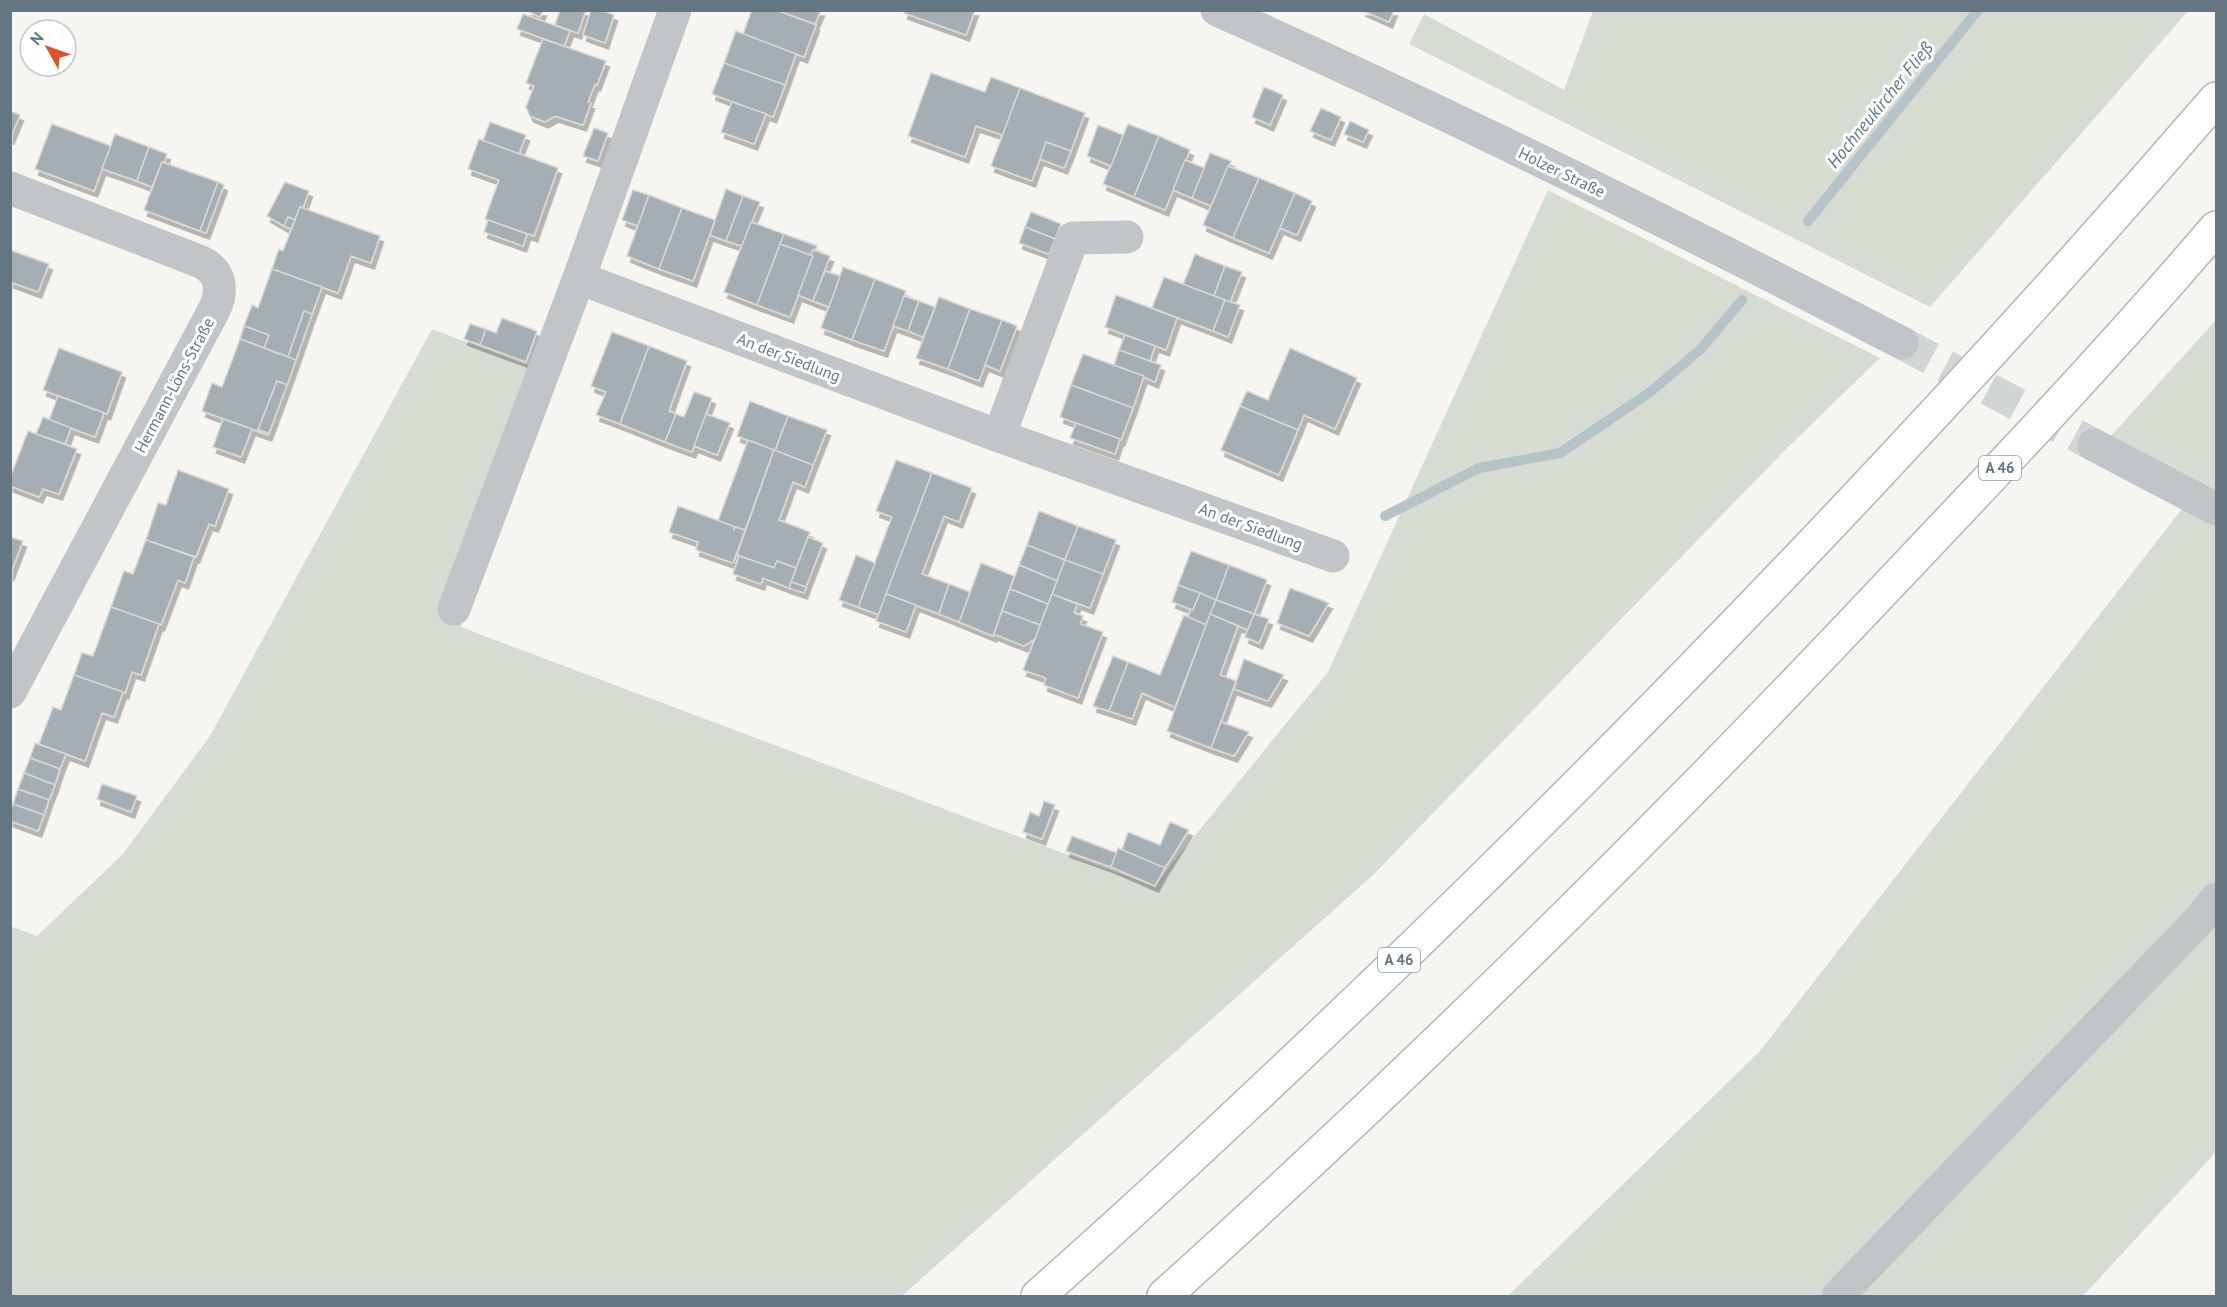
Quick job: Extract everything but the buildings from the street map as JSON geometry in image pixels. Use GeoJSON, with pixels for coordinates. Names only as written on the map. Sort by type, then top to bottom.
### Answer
{"type":"FeatureCollection","features":[{"type":"Feature","properties":{"kind":"highway","name":"A 46"},"geometry":{"type":"LineString","coordinates":[[1038,1296],[1266,1088],[1525,838],[1750,612],[2144,183],[2217,99]]}},
{"type":"Feature","properties":{"kind":"highway","name":"A 46"},"geometry":{"type":"LineString","coordinates":[[1164,1296],[1418,1059],[1687,795],[2002,466],[2217,228]]}},
{"type":"Feature","properties":{"kind":"street"},"geometry":{"type":"LineString","coordinates":[[454,609],[579,278],[675,10]]}},
{"type":"Feature","properties":{"kind":"street","name":"Holzer Straße"},"geometry":{"type":"LineString","coordinates":[[1217,10],[1569,175],[1902,343]]}},
{"type":"Feature","properties":{"kind":"street","name":"Hermann-Löns-Straße"},"geometry":{"type":"LineString","coordinates":[[10,188],[201,262],[213,270],[220,288],[214,310],[10,692]]}},
{"type":"Feature","properties":{"kind":"street"},"geometry":{"type":"LineString","coordinates":[[999,436],[1073,238],[1127,237]]}},
{"type":"Feature","properties":{"kind":"street","name":"An der Siedlung"},"geometry":{"type":"LineString","coordinates":[[579,278],[999,436],[1333,556]]}},
{"type":"Feature","properties":{"kind":"street"},"geometry":{"type":"LineString","coordinates":[[2094,445],[2217,508]]}},
{"type":"Feature","properties":{"kind":"street"},"geometry":{"type":"LineString","coordinates":[[1838,1296],[2217,899]]}},
{"type":"Feature","properties":{"kind":"shaded area"},"geometry":{"type":"Polygon","coordinates":[[[1593,10],[2188,11],[1930,307],[1409,44],[1424,14],[1564,90],[1593,10]]]}},
{"type":"Feature","properties":{"kind":"shaded area"},"geometry":{"type":"Polygon","coordinates":[[[1548,190],[1880,358],[1786,449],[1373,875],[902,1296],[11,1296],[10,926],[37,936],[123,854],[210,736],[432,329],[529,366],[482,564],[461,627],[1154,886],[1328,672],[1548,190]]]}},
{"type":"Feature","properties":{"kind":"shaded area"},"geometry":{"type":"Polygon","coordinates":[[[2216,320],[2216,1152],[2083,1296],[1508,1296],[1760,1051],[2192,496],[2100,448],[2216,320]]]}},
{"type":"Feature","properties":{"kind":"waterway","name":"Hochneukircher Fließ"},"geometry":{"type":"LineString","coordinates":[[1808,221],[1978,10]]}},
{"type":"Feature","properties":{"kind":"waterway","name":"Hochneukircher Fließ"},"geometry":{"type":"LineString","coordinates":[[1385,516],[1479,468],[1560,453],[1649,393],[1701,349],[1742,300]]}},
{"type":"Feature","properties":{"kind":"tunnel"},"geometry":{"type":"LineString","coordinates":[[1902,343],[2094,445]]}}]}
